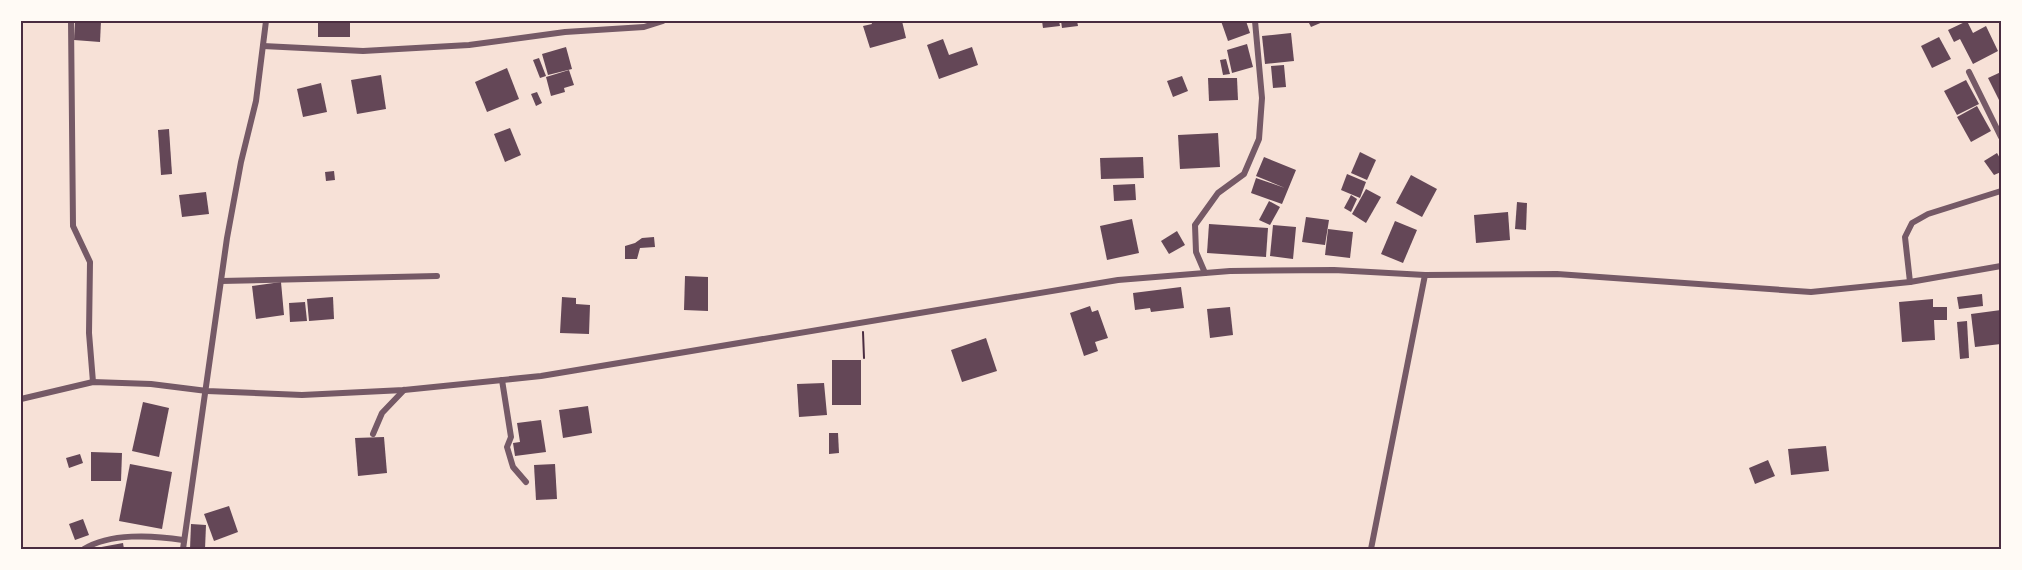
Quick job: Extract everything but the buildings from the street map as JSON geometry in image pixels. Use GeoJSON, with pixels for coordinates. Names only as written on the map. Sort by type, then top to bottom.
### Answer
{"type":"FeatureCollection","features":[{"type":"Feature","properties":{"kind":"street"},"geometry":{"type":"LineString","coordinates":[[71,21],[73,226],[90,262],[89,333],[93,382]]}},
{"type":"Feature","properties":{"kind":"street"},"geometry":{"type":"LineString","coordinates":[[183,549],[221,280],[241,162],[256,101],[266,21]]}},
{"type":"Feature","properties":{"kind":"street"},"geometry":{"type":"LineString","coordinates":[[263,46],[363,51],[469,45],[565,32],[644,27],[663,21]]}},
{"type":"Feature","properties":{"kind":"street"},"geometry":{"type":"LineString","coordinates":[[1205,273],[1196,252],[1195,225],[1218,194],[1244,174],[1259,139],[1262,98],[1254,21]]}},
{"type":"Feature","properties":{"kind":"street"},"geometry":{"type":"LineString","coordinates":[[1970,72],[2001,137]]}},
{"type":"Feature","properties":{"kind":"street"},"geometry":{"type":"LineString","coordinates":[[1910,282],[1905,237],[1912,223],[1928,214],[2001,191]]}},
{"type":"Feature","properties":{"kind":"street"},"geometry":{"type":"LineString","coordinates":[[21,399],[93,382],[152,384],[207,391],[302,395],[404,390],[502,380],[1118,280],[1205,273],[1334,270],[1425,275],[1557,274],[1811,292],[1910,282],[2001,266]]}},
{"type":"Feature","properties":{"kind":"street"},"geometry":{"type":"LineString","coordinates":[[1371,549],[1425,275]]}},
{"type":"Feature","properties":{"kind":"street"},"geometry":{"type":"LineString","coordinates":[[221,280],[437,276]]}},
{"type":"Feature","properties":{"kind":"street"},"geometry":{"type":"LineString","coordinates":[[502,380],[511,437],[507,447],[513,467],[526,482]]}},
{"type":"Feature","properties":{"kind":"street"},"geometry":{"type":"LineString","coordinates":[[373,434],[382,413],[404,390]]}},
{"type":"Feature","properties":{"kind":"street"},"geometry":{"type":"LineString","coordinates":[[84,549],[98,540],[161,536],[183,540]]}},
{"type":"Feature","properties":{"kind":"path"},"geometry":{"type":"LineString","coordinates":[[863,323],[864,358]]}}]}
